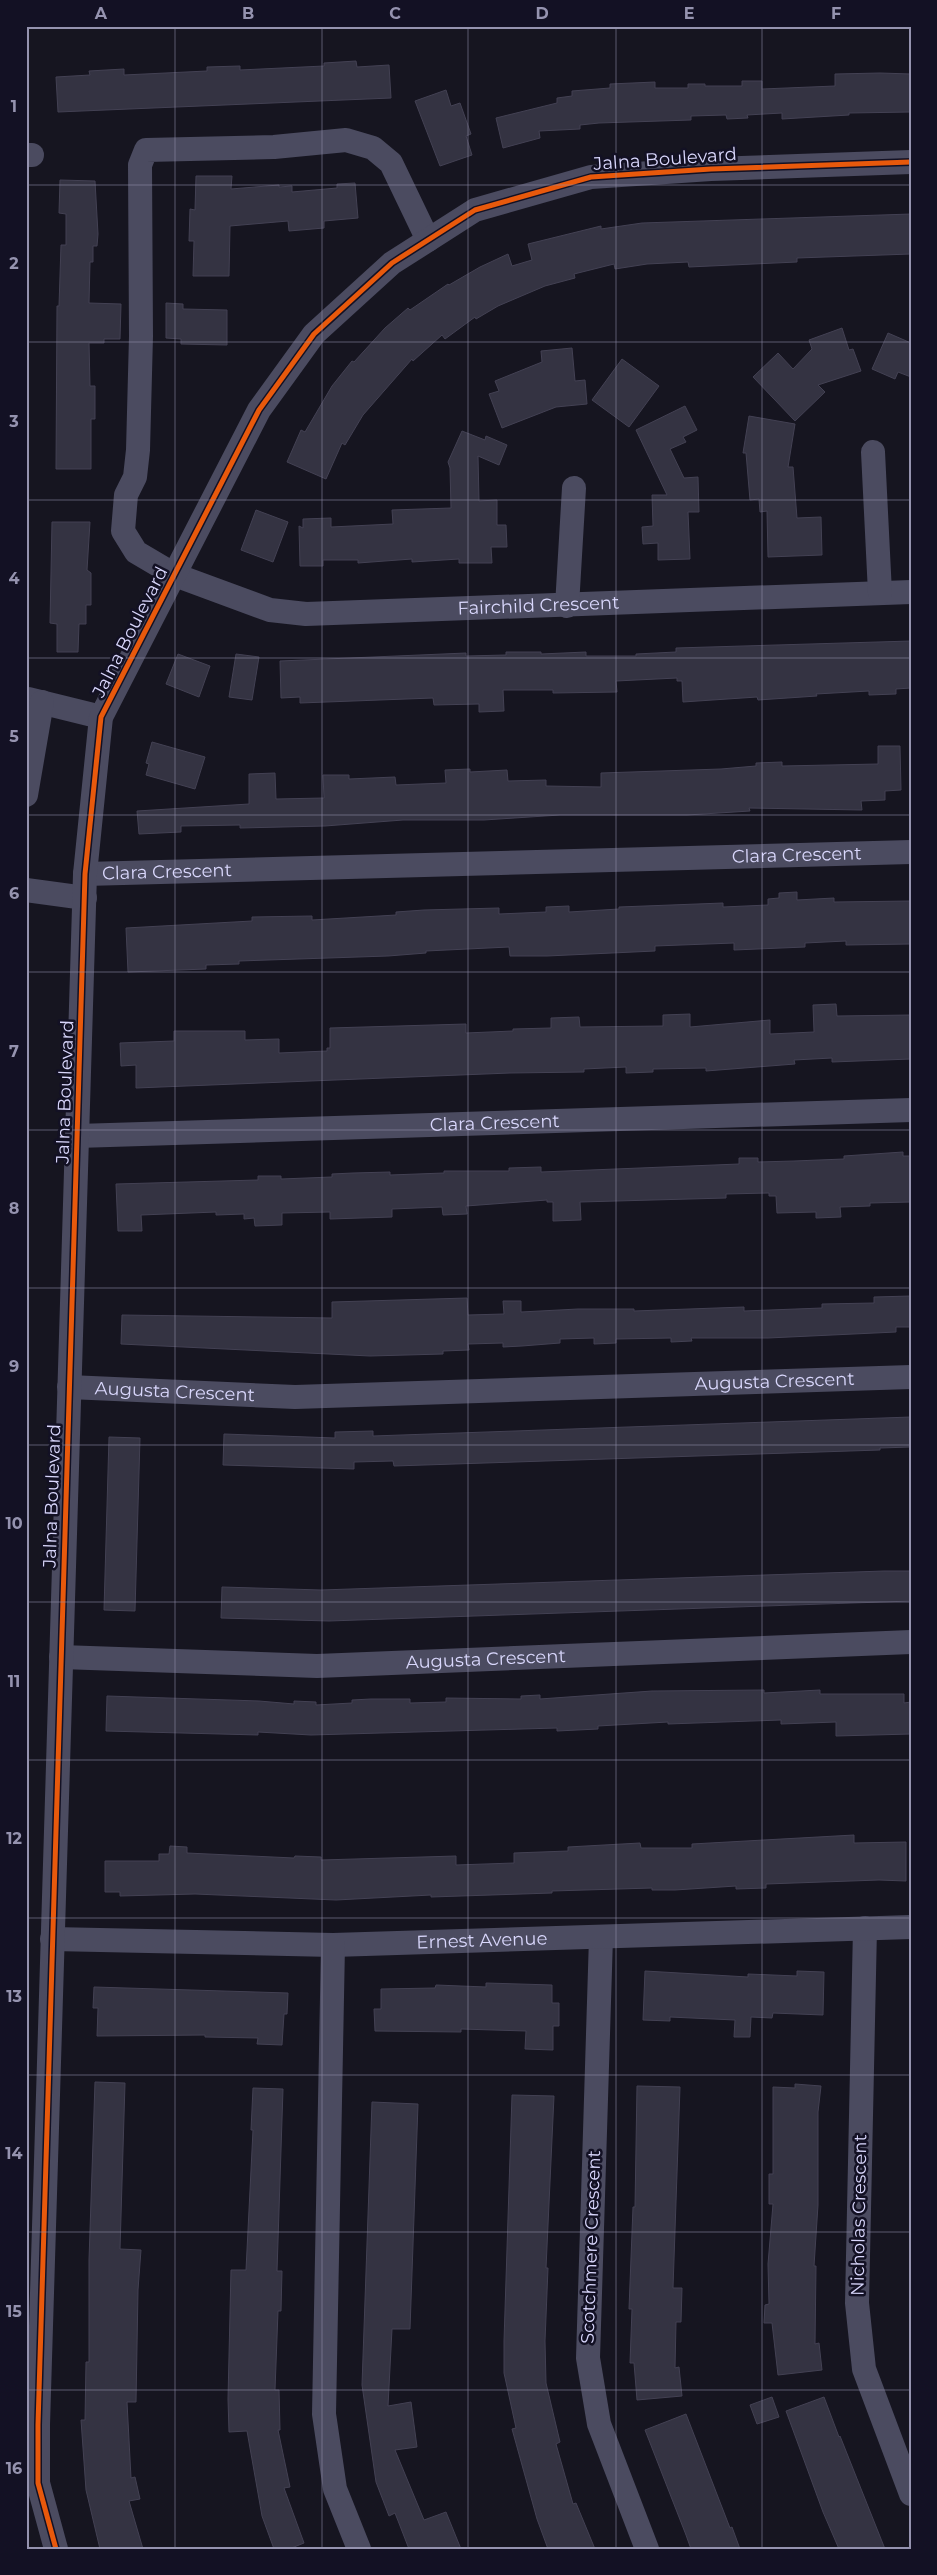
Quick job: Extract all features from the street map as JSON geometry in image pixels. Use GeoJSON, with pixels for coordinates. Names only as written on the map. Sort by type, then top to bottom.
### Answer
{"type":"FeatureCollection","features":[{"type":"Feature","properties":{"kind":"street","name":"Fairchild Crescent"},"geometry":{"type":"LineString","coordinates":[[428,240],[391,163],[373,148],[346,140],[274,147],[146,150],[140,165],[141,336],[138,450],[135,477],[126,495],[123,531],[136,552],[175,575],[270,610],[306,614],[911,592]]}},
{"type":"Feature","properties":{"kind":"street","name":"Jalna Boulevard"},"geometry":{"type":"LineString","coordinates":[[56,2549],[38,2483],[38,2425],[84,898],[101,717],[259,410],[314,334],[392,263],[475,210],[591,177],[711,169],[911,162]]}},
{"type":"Feature","properties":{"kind":"street"},"geometry":{"type":"LineString","coordinates":[[873,452],[880,593]]}},
{"type":"Feature","properties":{"kind":"street"},"geometry":{"type":"LineString","coordinates":[[567,606],[574,488]]}},
{"type":"Feature","properties":{"kind":"street"},"geometry":{"type":"LineString","coordinates":[[26,795],[34,700],[101,717]]}},
{"type":"Feature","properties":{"kind":"street","name":"Clara Crescent"},"geometry":{"type":"LineString","coordinates":[[85,874],[911,852]]}},
{"type":"Feature","properties":{"kind":"street"},"geometry":{"type":"LineString","coordinates":[[26,890],[84,898]]}},
{"type":"Feature","properties":{"kind":"street","name":"Clara Crescent"},"geometry":{"type":"LineString","coordinates":[[77,1136],[911,1110]]}},
{"type":"Feature","properties":{"kind":"street","name":"Augusta Crescent"},"geometry":{"type":"LineString","coordinates":[[69,1388],[295,1397],[911,1377]]}},
{"type":"Feature","properties":{"kind":"street","name":"Augusta Crescent"},"geometry":{"type":"LineString","coordinates":[[61,1657],[317,1666],[911,1642]]}},
{"type":"Feature","properties":{"kind":"street","name":"Ernest Avenue"},"geometry":{"type":"LineString","coordinates":[[52,1938],[332,1945],[911,1927]]}},
{"type":"Feature","properties":{"kind":"street","name":"Nicholas Crescent"},"geometry":{"type":"LineString","coordinates":[[865,1928],[857,2303],[864,2369],[911,2494]]}},
{"type":"Feature","properties":{"kind":"street","name":"Scotchmere Crescent"},"geometry":{"type":"LineString","coordinates":[[601,1937],[588,2358],[598,2424],[646,2549]]}},
{"type":"Feature","properties":{"kind":"street"},"geometry":{"type":"LineString","coordinates":[[332,1945],[324,2414],[335,2489],[359,2549]]}},
{"type":"Feature","properties":{"kind":"building"},"geometry":{"type":"Polygon","coordinates":[[[356,61],[357,67],[389,65],[391,98],[58,112],[56,77],[90,75],[89,71],[124,69],[124,75],[207,71],[207,67],[240,66],[240,70],[324,66],[324,63],[356,61]]]}},
{"type":"Feature","properties":{"kind":"building"},"geometry":{"type":"Polygon","coordinates":[[[835,74],[911,74],[911,112],[849,113],[849,115],[782,119],[782,113],[747,115],[748,118],[727,119],[726,115],[691,116],[691,120],[599,123],[580,125],[580,129],[539,131],[540,138],[503,148],[496,118],[557,103],[557,98],[572,96],[572,91],[610,88],[610,84],[655,82],[655,88],[688,88],[688,84],[742,86],[742,81],[762,81],[762,89],[835,86],[835,74]]]}},
{"type":"Feature","properties":{"kind":"building"},"geometry":{"type":"Polygon","coordinates":[[[446,90],[451,106],[460,103],[471,134],[466,136],[472,155],[440,166],[415,101],[446,90]]]}},
{"type":"Feature","properties":{"kind":"building"},"geometry":{"type":"Polygon","coordinates":[[[196,176],[232,176],[231,189],[279,185],[279,187],[292,186],[292,192],[337,188],[337,184],[355,183],[358,218],[324,221],[324,228],[289,231],[288,221],[230,226],[229,276],[193,276],[194,241],[189,241],[190,209],[195,210],[196,176]]]}},
{"type":"Feature","properties":{"kind":"building"},"geometry":{"type":"Polygon","coordinates":[[[60,180],[95,181],[98,234],[97,246],[93,246],[93,262],[90,262],[89,303],[121,304],[120,339],[104,339],[104,343],[89,343],[90,386],[95,386],[95,419],[91,419],[91,469],[56,469],[57,306],[59,306],[61,245],[66,245],[66,214],[59,213],[60,180]]]}},
{"type":"Feature","properties":{"kind":"building"},"geometry":{"type":"Polygon","coordinates":[[[911,214],[911,254],[797,258],[797,262],[689,267],[688,262],[647,264],[615,269],[614,264],[574,274],[575,278],[545,286],[498,306],[476,319],[475,317],[445,339],[442,335],[413,361],[412,359],[363,415],[345,445],[342,443],[326,479],[287,462],[301,430],[305,432],[332,386],[352,361],[354,362],[385,328],[408,308],[410,310],[448,284],[508,254],[512,266],[532,260],[528,244],[601,226],[601,229],[642,223],[911,214]]]}},
{"type":"Feature","properties":{"kind":"building"},"geometry":{"type":"Polygon","coordinates":[[[166,303],[183,304],[183,309],[227,310],[227,345],[181,344],[181,339],[166,338],[166,303]]]}},
{"type":"Feature","properties":{"kind":"building"},"geometry":{"type":"Polygon","coordinates":[[[842,328],[849,350],[853,349],[861,371],[818,385],[825,392],[795,421],[753,377],[778,353],[793,369],[812,349],[809,340],[842,328]]]}},
{"type":"Feature","properties":{"kind":"building"},"geometry":{"type":"Polygon","coordinates":[[[888,333],[911,343],[911,377],[898,372],[895,379],[872,369],[888,333]]]}},
{"type":"Feature","properties":{"kind":"building"},"geometry":{"type":"Polygon","coordinates":[[[572,348],[575,381],[585,380],[587,404],[556,407],[502,428],[489,394],[499,391],[495,381],[542,362],[541,351],[572,348]]]}},
{"type":"Feature","properties":{"kind":"building"},"geometry":{"type":"Polygon","coordinates":[[[622,359],[659,386],[629,427],[592,400],[622,359]]]}},
{"type":"Feature","properties":{"kind":"building"},"geometry":{"type":"Polygon","coordinates":[[[685,406],[697,430],[683,437],[686,442],[670,449],[684,478],[698,477],[699,512],[688,512],[690,559],[658,560],[658,543],[643,544],[642,527],[653,526],[652,495],[667,495],[636,430],[685,406]]]}},
{"type":"Feature","properties":{"kind":"building"},"geometry":{"type":"Polygon","coordinates":[[[749,416],[795,424],[788,467],[793,467],[797,518],[821,517],[822,555],[768,557],[767,511],[760,512],[759,499],[750,500],[746,453],[743,453],[749,416]]]}},
{"type":"Feature","properties":{"kind":"building"},"geometry":{"type":"Polygon","coordinates":[[[462,431],[485,440],[486,436],[507,445],[499,465],[478,456],[479,501],[497,500],[497,525],[506,525],[507,547],[491,547],[492,563],[459,563],[459,559],[412,562],[412,559],[358,563],[358,560],[323,560],[323,566],[300,566],[299,526],[303,528],[303,519],[331,518],[331,527],[393,524],[392,510],[451,508],[450,468],[448,462],[462,431]]]}},
{"type":"Feature","properties":{"kind":"building"},"geometry":{"type":"Polygon","coordinates":[[[256,510],[288,522],[273,562],[241,550],[256,510]]]}},
{"type":"Feature","properties":{"kind":"building"},"geometry":{"type":"Polygon","coordinates":[[[52,522],[90,522],[87,570],[91,573],[91,605],[86,605],[86,624],[79,624],[78,652],[57,652],[57,624],[50,623],[52,522]]]}},
{"type":"Feature","properties":{"kind":"building"},"geometry":{"type":"Polygon","coordinates":[[[911,641],[911,688],[896,689],[896,694],[869,695],[869,691],[758,700],[757,697],[683,702],[682,681],[677,681],[677,678],[616,681],[617,692],[553,693],[553,690],[503,690],[504,711],[479,712],[479,704],[434,705],[433,698],[300,703],[300,697],[281,698],[280,661],[466,653],[466,656],[506,655],[506,652],[541,652],[541,654],[586,652],[586,656],[636,656],[636,654],[676,652],[676,648],[911,641]]]}},
{"type":"Feature","properties":{"kind":"building"},"geometry":{"type":"Polygon","coordinates":[[[178,654],[210,666],[199,697],[166,684],[178,654]]]}},
{"type":"Feature","properties":{"kind":"building"},"geometry":{"type":"Polygon","coordinates":[[[236,654],[259,657],[252,700],[229,697],[236,654]]]}},
{"type":"Feature","properties":{"kind":"building"},"geometry":{"type":"Polygon","coordinates":[[[152,742],[205,757],[195,789],[146,775],[149,764],[146,763],[152,742]]]}},
{"type":"Feature","properties":{"kind":"building"},"geometry":{"type":"Polygon","coordinates":[[[878,746],[900,746],[901,790],[885,791],[885,800],[861,801],[862,810],[749,808],[750,811],[687,815],[560,815],[484,820],[403,820],[325,826],[240,828],[240,825],[181,826],[181,832],[139,834],[137,811],[249,804],[249,774],[275,773],[276,799],[324,798],[323,775],[349,775],[349,779],[395,777],[396,785],[446,783],[445,770],[470,769],[470,772],[507,770],[508,781],[546,780],[546,786],[601,787],[601,773],[721,769],[756,766],[756,763],[782,762],[782,766],[878,764],[878,746]]]}},
{"type":"Feature","properties":{"kind":"building"},"geometry":{"type":"Polygon","coordinates":[[[797,892],[797,900],[834,898],[834,902],[911,901],[911,944],[846,945],[846,941],[805,943],[805,947],[734,950],[734,943],[655,946],[655,951],[547,956],[510,956],[509,947],[426,951],[426,953],[388,956],[239,961],[239,964],[206,965],[206,969],[128,972],[126,928],[252,921],[252,917],[312,916],[312,920],[396,915],[396,912],[424,910],[499,908],[499,914],[546,912],[546,907],[569,906],[569,912],[619,909],[619,907],[723,903],[723,907],[768,905],[768,899],[779,898],[779,893],[797,892]]]}},
{"type":"Feature","properties":{"kind":"building"},"geometry":{"type":"Polygon","coordinates":[[[836,1004],[837,1016],[911,1015],[911,1059],[832,1062],[832,1058],[794,1060],[795,1064],[706,1071],[706,1068],[653,1069],[653,1072],[626,1073],[626,1067],[584,1069],[584,1072],[510,1073],[136,1088],[136,1065],[121,1066],[120,1043],[174,1041],[174,1031],[245,1031],[245,1040],[279,1039],[279,1053],[327,1051],[327,1048],[330,1048],[330,1028],[466,1024],[466,1033],[513,1031],[513,1029],[551,1028],[551,1018],[579,1017],[580,1027],[663,1026],[663,1015],[690,1014],[690,1027],[770,1020],[770,1034],[814,1032],[813,1005],[836,1004]]]}},
{"type":"Feature","properties":{"kind":"building"},"geometry":{"type":"Polygon","coordinates":[[[903,1152],[903,1156],[911,1156],[911,1202],[870,1203],[870,1206],[840,1207],[841,1217],[816,1218],[816,1212],[777,1213],[776,1196],[769,1196],[769,1193],[726,1194],[726,1198],[580,1202],[581,1220],[553,1221],[553,1202],[547,1202],[547,1200],[466,1206],[467,1214],[443,1215],[442,1207],[392,1209],[392,1217],[330,1219],[330,1212],[282,1213],[282,1225],[255,1226],[254,1218],[244,1219],[244,1214],[216,1215],[216,1212],[141,1215],[142,1231],[118,1231],[116,1184],[258,1180],[258,1176],[281,1176],[281,1179],[332,1177],[332,1174],[353,1173],[390,1172],[390,1175],[444,1173],[444,1171],[509,1171],[509,1168],[541,1167],[541,1172],[739,1164],[739,1158],[758,1158],[758,1162],[794,1161],[844,1159],[844,1156],[903,1152]]]}},
{"type":"Feature","properties":{"kind":"building"},"geometry":{"type":"Polygon","coordinates":[[[911,1296],[911,1327],[896,1327],[896,1332],[768,1338],[691,1338],[692,1341],[671,1342],[671,1338],[616,1339],[616,1343],[594,1344],[594,1338],[560,1339],[560,1343],[522,1346],[503,1347],[503,1343],[468,1344],[469,1350],[443,1351],[443,1354],[370,1356],[121,1344],[122,1315],[332,1318],[332,1302],[467,1298],[468,1315],[504,1314],[503,1301],[521,1301],[521,1312],[578,1309],[634,1309],[634,1311],[744,1307],[744,1311],[822,1308],[822,1304],[874,1303],[874,1297],[911,1296]]]}},
{"type":"Feature","properties":{"kind":"building"},"geometry":{"type":"Polygon","coordinates":[[[911,1417],[911,1447],[880,1448],[880,1450],[394,1466],[393,1461],[354,1462],[354,1469],[223,1465],[224,1434],[335,1438],[335,1432],[373,1431],[373,1436],[911,1417]]]}},
{"type":"Feature","properties":{"kind":"building"},"geometry":{"type":"Polygon","coordinates":[[[109,1437],[140,1438],[135,1611],[104,1610],[109,1437]]]}},
{"type":"Feature","properties":{"kind":"building"},"geometry":{"type":"Polygon","coordinates":[[[911,1571],[911,1601],[329,1621],[221,1618],[222,1587],[321,1590],[911,1571]]]}},
{"type":"Feature","properties":{"kind":"building"},"geometry":{"type":"Polygon","coordinates":[[[764,1690],[764,1693],[820,1690],[820,1694],[904,1694],[904,1703],[911,1702],[911,1734],[836,1736],[836,1722],[781,1724],[781,1720],[668,1724],[668,1722],[598,1726],[598,1729],[557,1731],[557,1728],[311,1735],[258,1732],[258,1735],[106,1731],[107,1696],[259,1701],[294,1704],[294,1701],[316,1702],[316,1705],[352,1703],[352,1700],[371,1699],[410,1699],[410,1703],[446,1702],[446,1698],[521,1699],[521,1696],[540,1695],[540,1699],[652,1691],[764,1690]]]}},
{"type":"Feature","properties":{"kind":"building"},"geometry":{"type":"Polygon","coordinates":[[[854,1835],[854,1843],[906,1842],[906,1881],[879,1880],[766,1884],[766,1888],[736,1889],[736,1886],[675,1890],[652,1890],[652,1888],[336,1900],[195,1894],[120,1896],[120,1892],[105,1892],[105,1861],[159,1861],[159,1854],[169,1854],[170,1846],[187,1847],[187,1853],[294,1858],[295,1856],[321,1857],[321,1860],[456,1856],[456,1865],[514,1863],[514,1853],[568,1851],[568,1847],[640,1843],[641,1848],[692,1848],[692,1844],[854,1835]]]}},
{"type":"Feature","properties":{"kind":"building"},"geometry":{"type":"Polygon","coordinates":[[[645,1971],[748,1977],[748,1974],[797,1976],[797,1971],[824,1972],[823,2015],[773,2013],[772,2018],[751,2017],[750,2037],[734,2037],[735,2020],[670,2017],[670,2021],[643,2020],[645,1971]]]}},
{"type":"Feature","properties":{"kind":"building"},"geometry":{"type":"Polygon","coordinates":[[[486,1983],[552,1985],[552,2003],[559,2003],[559,2026],[553,2026],[553,2050],[525,2049],[526,2031],[461,2029],[461,2032],[375,2031],[374,2009],[381,2009],[381,1989],[435,1988],[436,1985],[486,1987],[486,1983]]]}},
{"type":"Feature","properties":{"kind":"building"},"geometry":{"type":"Polygon","coordinates":[[[94,1987],[288,1993],[287,2014],[284,2014],[282,2045],[257,2044],[258,2038],[205,2037],[205,2035],[97,2036],[98,2008],[93,2008],[94,1987]]]}},
{"type":"Feature","properties":{"kind":"building"},"geometry":{"type":"Polygon","coordinates":[[[95,2082],[125,2083],[120,2249],[141,2250],[138,2290],[136,2402],[127,2402],[131,2478],[135,2477],[140,2499],[129,2501],[143,2549],[100,2549],[86,2490],[81,2420],[85,2420],[86,2362],[89,2362],[89,2260],[95,2082]]]}},
{"type":"Feature","properties":{"kind":"building"},"geometry":{"type":"Polygon","coordinates":[[[795,2084],[821,2086],[818,2112],[818,2205],[814,2266],[816,2266],[815,2344],[819,2343],[822,2370],[778,2375],[772,2323],[764,2323],[765,2305],[769,2304],[768,2264],[773,2204],[769,2204],[769,2174],[773,2174],[773,2087],[795,2088],[795,2084]]]}},
{"type":"Feature","properties":{"kind":"building"},"geometry":{"type":"Polygon","coordinates":[[[637,2086],[680,2087],[673,2288],[682,2288],[681,2322],[676,2322],[675,2368],[679,2367],[682,2396],[637,2400],[634,2363],[630,2363],[632,2309],[629,2309],[633,2207],[635,2207],[637,2086]]]}},
{"type":"Feature","properties":{"kind":"building"},"geometry":{"type":"Polygon","coordinates":[[[253,2088],[283,2089],[277,2271],[282,2271],[281,2311],[278,2311],[275,2390],[279,2390],[280,2430],[278,2430],[290,2487],[284,2488],[304,2543],[289,2549],[274,2549],[262,2516],[247,2431],[229,2432],[231,2270],[246,2270],[253,2130],[251,2130],[253,2088]]]}},
{"type":"Feature","properties":{"kind":"building"},"geometry":{"type":"Polygon","coordinates":[[[512,2095],[554,2096],[546,2268],[548,2268],[545,2341],[546,2383],[560,2442],[556,2444],[573,2504],[576,2503],[595,2549],[548,2549],[537,2519],[512,2429],[516,2428],[504,2373],[504,2341],[512,2095]]]}},
{"type":"Feature","properties":{"kind":"building"},"geometry":{"type":"Polygon","coordinates":[[[372,2102],[418,2104],[410,2329],[392,2329],[388,2406],[411,2402],[417,2447],[395,2450],[424,2520],[446,2512],[461,2549],[409,2549],[395,2513],[389,2516],[376,2482],[362,2385],[372,2102]]]}},
{"type":"Feature","properties":{"kind":"building"},"geometry":{"type":"Polygon","coordinates":[[[772,2397],[779,2417],[757,2424],[750,2405],[772,2397]]]}},
{"type":"Feature","properties":{"kind":"building"},"geometry":{"type":"Polygon","coordinates":[[[824,2397],[885,2549],[839,2549],[823,2512],[786,2411],[824,2397]]]}},
{"type":"Feature","properties":{"kind":"building"},"geometry":{"type":"Polygon","coordinates":[[[686,2414],[740,2549],[691,2549],[645,2430],[686,2414]]]}},
{"type":"Feature","properties":{"kind":"cycle path"},"geometry":{"type":"LineString","coordinates":[[56,2549],[38,2483],[38,2425],[85,874],[101,717],[259,410],[314,334],[392,263],[475,210],[591,177],[711,169],[911,162]]}}]}
